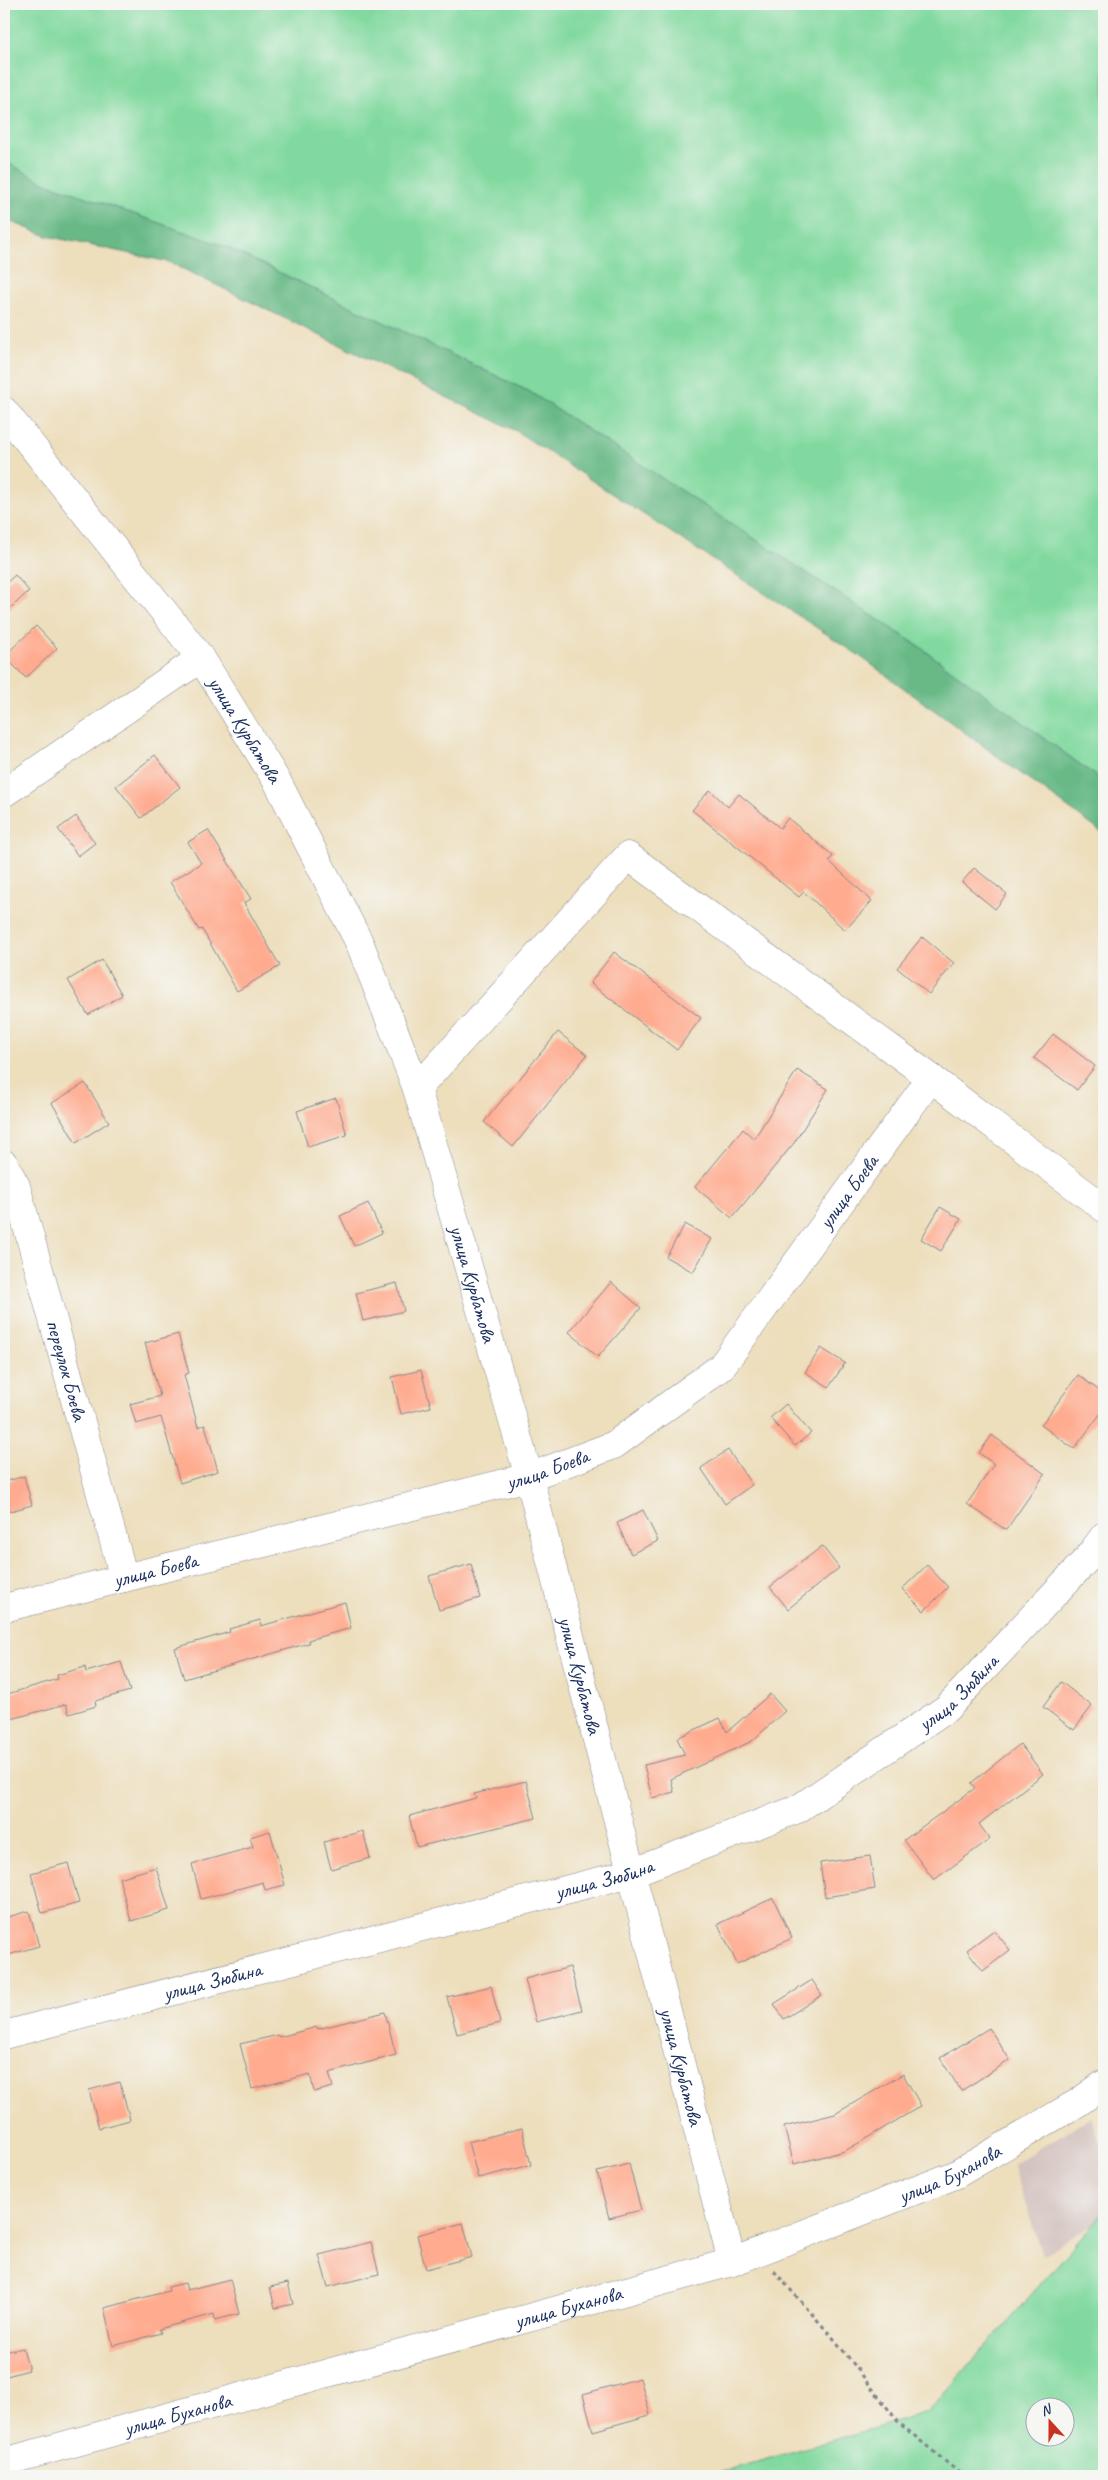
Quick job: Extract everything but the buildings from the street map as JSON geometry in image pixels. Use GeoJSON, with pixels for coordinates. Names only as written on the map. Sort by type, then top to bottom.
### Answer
{"type":"FeatureCollection","features":[{"type":"Feature","properties":{"kind":"street","name":"улица Курбатова"},"geometry":{"type":"LineString","coordinates":[[4,412],[201,658],[278,783],[356,935],[417,1090],[529,1477],[631,1873],[745,2257]]}},
{"type":"Feature","properties":{"kind":"street"},"geometry":{"type":"LineString","coordinates":[[4,793],[201,658]]}},
{"type":"Feature","properties":{"kind":"street"},"geometry":{"type":"LineString","coordinates":[[417,1090],[628,856],[1104,1208]]}},
{"type":"Feature","properties":{"kind":"street","name":"улица Боева"},"geometry":{"type":"LineString","coordinates":[[4,1608],[529,1477],[614,1445],[721,1368],[930,1078]]}},
{"type":"Feature","properties":{"kind":"street","name":"переулок Боева"},"geometry":{"type":"LineString","coordinates":[[4,1164],[16,1186],[124,1578]]}},
{"type":"Feature","properties":{"kind":"street","name":"улица Зюбина"},"geometry":{"type":"LineString","coordinates":[[4,2035],[631,1873],[798,1809],[947,1708],[1086,1559],[1104,1536]]}},
{"type":"Feature","properties":{"kind":"street","name":"улица Буханова"},"geometry":{"type":"LineString","coordinates":[[4,2462],[745,2257],[955,2175],[1079,2102],[1104,2084]]}},
{"type":"Feature","properties":{"kind":"path"},"geometry":{"type":"LineString","coordinates":[[745,2257],[834,2340],[899,2422],[963,2476]]}},
{"type":"Feature","properties":{"kind":"shaded area"},"geometry":{"type":"Polygon","coordinates":[[[1091,2117],[1104,2153],[1104,2218],[1042,2255],[1013,2164],[1091,2117]]]}},
{"type":"Feature","properties":{"kind":"green space"},"geometry":{"type":"Polygon","coordinates":[[[4,4],[1104,4],[1104,782],[920,647],[530,392],[224,246],[43,182],[4,161],[4,4]]]}},
{"type":"Feature","properties":{"kind":"green space"},"geometry":{"type":"Polygon","coordinates":[[[4,161],[43,182],[224,246],[530,392],[920,647],[1104,782],[1104,834],[857,654],[516,431],[169,262],[47,236],[4,219],[4,161]]]}},
{"type":"Feature","properties":{"kind":"green space"},"geometry":{"type":"Polygon","coordinates":[[[1104,2212],[1104,2476],[708,2476],[927,2413],[1104,2212]]]}}]}
